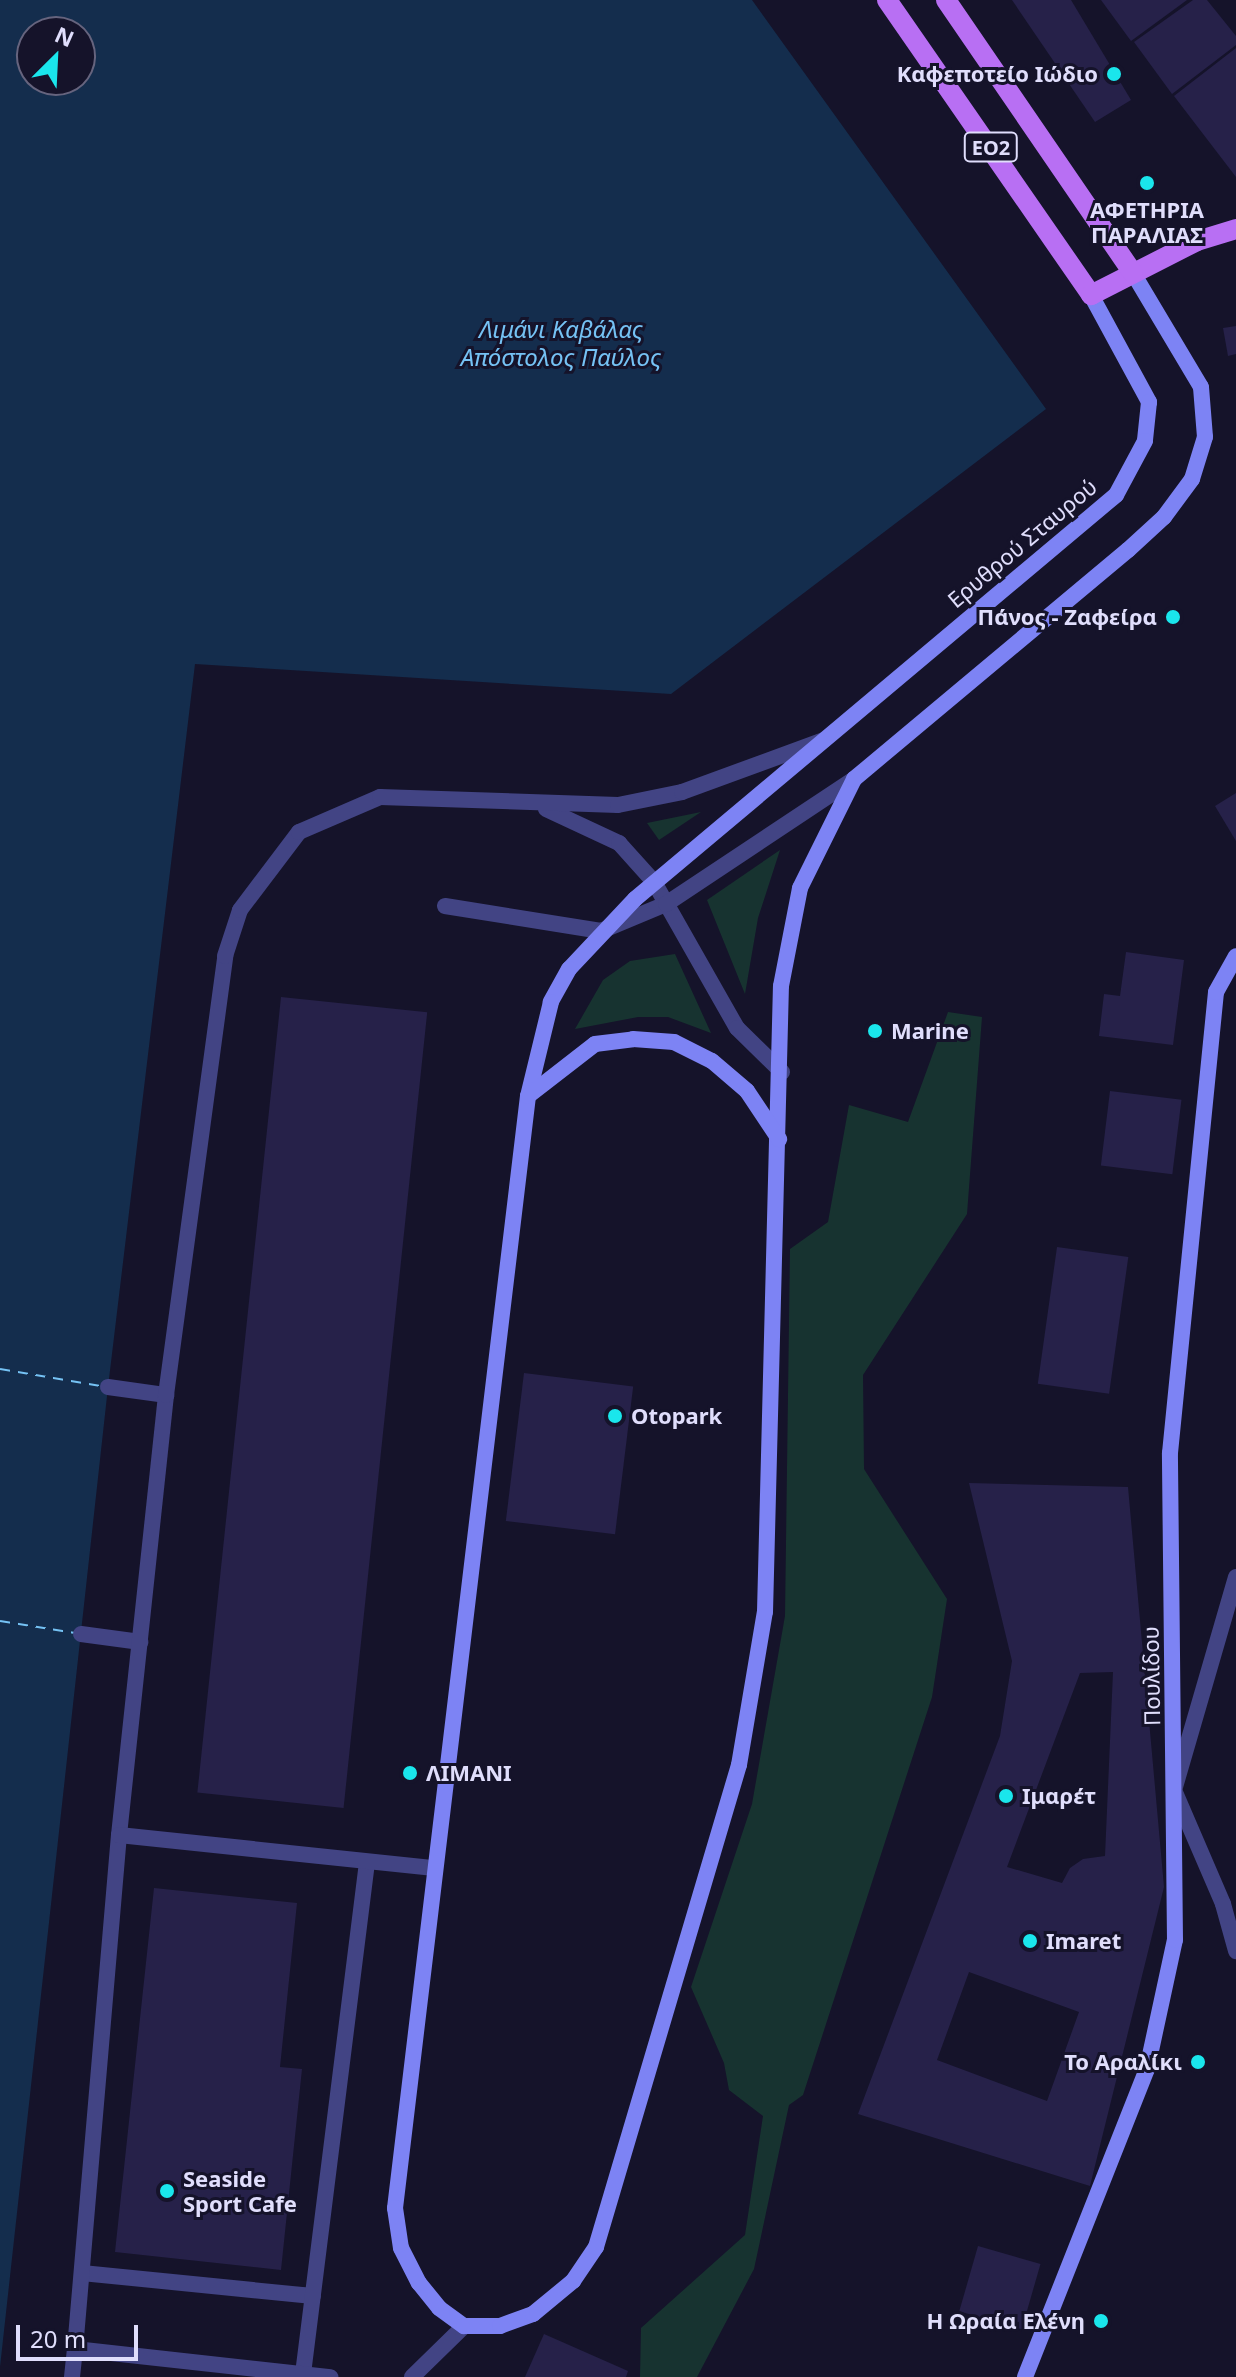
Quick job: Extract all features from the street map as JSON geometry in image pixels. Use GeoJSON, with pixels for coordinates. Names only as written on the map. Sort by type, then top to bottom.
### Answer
{"type":"FeatureCollection","features":[{"type":"Feature","properties":{"kind":"main road","name":"Ερυθρού Σταυρού"},"geometry":{"type":"LineString","coordinates":[[887,0],[1091,295]]}},
{"type":"Feature","properties":{"kind":"main road","name":"ΕΟ2"},"geometry":{"type":"LineString","coordinates":[[946,0],[1133,273]]}},
{"type":"Feature","properties":{"kind":"main road"},"geometry":{"type":"LineString","coordinates":[[1091,295],[1197,241],[1236,229]]}},
{"type":"Feature","properties":{"kind":"street"},"geometry":{"type":"LineString","coordinates":[[445,906],[601,931],[666,904],[854,779],[1128,550],[1172,508],[1192,479],[1205,437],[1201,387],[1133,273]]}},
{"type":"Feature","properties":{"kind":"street","name":"Ερυθρού Σταυρού"},"geometry":{"type":"LineString","coordinates":[[464,2326],[439,2308],[419,2283],[401,2248],[395,2208],[528,1096],[551,1002],[569,969],[601,931],[654,882],[1099,511],[1128,478],[1145,441],[1149,402],[1091,295]]}},
{"type":"Feature","properties":{"kind":"street"},"geometry":{"type":"LineString","coordinates":[[72,2377],[119,1835],[166,1395],[225,956],[240,910],[299,832],[329,815],[380,797],[618,805],[669,794],[825,740]]}},
{"type":"Feature","properties":{"kind":"street"},"geometry":{"type":"LineString","coordinates":[[414,2377],[464,2326],[500,2326],[533,2314],[573,2281],[596,2247],[739,1765],[765,1612],[782,1072],[781,986],[787,939],[800,888],[854,779]]}},
{"type":"Feature","properties":{"kind":"street"},"geometry":{"type":"LineString","coordinates":[[533,804],[619,843],[654,882],[737,1028],[782,1072]]}},
{"type":"Feature","properties":{"kind":"street","name":"Πουλίδου"},"geometry":{"type":"LineString","coordinates":[[1025,2377],[1147,2069],[1175,1940],[1170,1453],[1216,992],[1236,956]]}},
{"type":"Feature","properties":{"kind":"street"},"geometry":{"type":"LineString","coordinates":[[528,1096],[595,1044],[674,1042],[712,1061],[747,1091],[779,1139]]}},
{"type":"Feature","properties":{"kind":"street"},"geometry":{"type":"LineString","coordinates":[[108,1387],[166,1395]]}},
{"type":"Feature","properties":{"kind":"street"},"geometry":{"type":"LineString","coordinates":[[1236,1577],[1174,1790],[1223,1904],[1236,1951]]}},
{"type":"Feature","properties":{"kind":"street"},"geometry":{"type":"LineString","coordinates":[[81,1634],[140,1642]]}},
{"type":"Feature","properties":{"kind":"street"},"geometry":{"type":"LineString","coordinates":[[119,1835],[434,1868]]}},
{"type":"Feature","properties":{"kind":"street"},"geometry":{"type":"LineString","coordinates":[[303,2374],[367,1862]]}},
{"type":"Feature","properties":{"kind":"street"},"geometry":{"type":"LineString","coordinates":[[82,2273],[313,2296]]}},
{"type":"Feature","properties":{"kind":"street"},"geometry":{"type":"LineString","coordinates":[[75,2349],[330,2377]]}},
{"type":"Feature","properties":{"kind":"green space"},"geometry":{"type":"Polygon","coordinates":[[[701,812],[659,840],[647,823],[701,812]]]}},
{"type":"Feature","properties":{"kind":"green space"},"geometry":{"type":"Polygon","coordinates":[[[780,850],[758,918],[745,994],[707,900],[780,850]]]}},
{"type":"Feature","properties":{"kind":"green space"},"geometry":{"type":"Polygon","coordinates":[[[675,954],[711,1033],[668,1017],[638,1017],[575,1029],[603,980],[630,961],[675,954]]]}},
{"type":"Feature","properties":{"kind":"green space"},"geometry":{"type":"Polygon","coordinates":[[[948,1012],[982,1017],[967,1214],[863,1375],[864,1469],[947,1599],[932,1697],[803,2095],[789,2105],[754,2269],[697,2377],[640,2377],[641,2328],[745,2235],[763,2116],[729,2090],[724,2063],[691,1987],[752,1804],[785,1616],[790,1249],[828,1222],[849,1105],[908,1122],[948,1012]]]}},
{"type":"Feature","properties":{"kind":"water","name":"Λιμάνι Καβάλας Απόστολος Παύλος"},"geometry":{"type":"Polygon","coordinates":[[[0,0],[752,0],[1046,409],[671,694],[195,664],[108,1387],[0,2367],[0,0]]]}},
{"type":"Feature","properties":{"kind":"building"},"geometry":{"type":"Polygon","coordinates":[[[1012,0],[1071,0],[1131,100],[1095,122],[1012,0]]]}},
{"type":"Feature","properties":{"kind":"building"},"geometry":{"type":"Polygon","coordinates":[[[1101,0],[1187,0],[1131,41],[1101,0]]]}},
{"type":"Feature","properties":{"kind":"building"},"geometry":{"type":"Polygon","coordinates":[[[1193,0],[1207,0],[1236,36],[1236,45],[1172,94],[1134,42],[1193,0]]]}},
{"type":"Feature","properties":{"kind":"building"},"geometry":{"type":"Polygon","coordinates":[[[1236,48],[1236,177],[1174,96],[1236,48]]]}},
{"type":"Feature","properties":{"kind":"building"},"geometry":{"type":"Polygon","coordinates":[[[1236,326],[1236,354],[1228,356],[1223,328],[1236,326]]]}},
{"type":"Feature","properties":{"kind":"building"},"geometry":{"type":"Polygon","coordinates":[[[1236,793],[1236,841],[1215,806],[1236,793]]]}},
{"type":"Feature","properties":{"kind":"building"},"geometry":{"type":"Polygon","coordinates":[[[1126,952],[1184,960],[1173,1045],[1099,1036],[1104,994],[1120,996],[1126,952]]]}},
{"type":"Feature","properties":{"kind":"building"},"geometry":{"type":"Polygon","coordinates":[[[281,997],[427,1012],[344,1808],[197,1793],[281,997]]]}},
{"type":"Feature","properties":{"kind":"building"},"geometry":{"type":"Polygon","coordinates":[[[1110,1091],[1181,1100],[1172,1174],[1101,1165],[1110,1091]]]}},
{"type":"Feature","properties":{"kind":"building"},"geometry":{"type":"Polygon","coordinates":[[[1057,1247],[1128,1257],[1109,1394],[1038,1384],[1057,1247]]]}},
{"type":"Feature","properties":{"kind":"building"},"geometry":{"type":"Polygon","coordinates":[[[524,1373],[633,1386],[615,1534],[506,1521],[524,1373]]]}},
{"type":"Feature","properties":{"kind":"building","name":"Ιμαρέτ"},"geometry":{"type":"Polygon","coordinates":[[[969,1483],[1128,1487],[1164,1887],[1090,2186],[858,2114],[1000,1736],[1012,1661],[969,1483]],[[1113,1672],[1080,1673],[1007,1867],[1062,1883],[1070,1868],[1083,1859],[1105,1856],[1113,1672]],[[969,1972],[937,2060],[1047,2101],[1079,2012],[969,1972]]]}},
{"type":"Feature","properties":{"kind":"building"},"geometry":{"type":"Polygon","coordinates":[[[154,1888],[297,1903],[280,2067],[302,2069],[281,2270],[115,2252],[154,1888]]]}},
{"type":"Feature","properties":{"kind":"building"},"geometry":{"type":"Polygon","coordinates":[[[978,2246],[1040,2264],[1022,2329],[959,2311],[978,2246]]]}},
{"type":"Feature","properties":{"kind":"building"},"geometry":{"type":"Polygon","coordinates":[[[544,2334],[628,2371],[626,2377],[525,2377],[544,2334]]]}},
{"type":"Feature","properties":{"kind":"ferry route"},"geometry":{"type":"LineString","coordinates":[[0,1369],[101,1386]]}},
{"type":"Feature","properties":{"kind":"ferry route"},"geometry":{"type":"LineString","coordinates":[[0,1621],[75,1633]]}},
{"type":"Feature","properties":{"kind":"place","name":"Καφεποτείο Ιώδιο"},"geometry":{"type":"Point","coordinates":[1114,74]}},
{"type":"Feature","properties":{"kind":"place","name":"ΑΦΕΤΗΡΙΑ ΠΑΡΑΛΙΑΣ"},"geometry":{"type":"Point","coordinates":[1147,183]}},
{"type":"Feature","properties":{"kind":"place","name":"Πάνος - Ζαφείρα"},"geometry":{"type":"Point","coordinates":[1173,617]}},
{"type":"Feature","properties":{"kind":"place","name":"Marine"},"geometry":{"type":"Point","coordinates":[875,1031]}},
{"type":"Feature","properties":{"kind":"place","name":"Otopark"},"geometry":{"type":"Point","coordinates":[615,1416]}},
{"type":"Feature","properties":{"kind":"place","name":"ΛΙΜΑΝΙ"},"geometry":{"type":"Point","coordinates":[410,1773]}},
{"type":"Feature","properties":{"kind":"place","name":"Ιμαρέτ"},"geometry":{"type":"Point","coordinates":[1006,1796]}},
{"type":"Feature","properties":{"kind":"place","name":"Imaret"},"geometry":{"type":"Point","coordinates":[1030,1941]}},
{"type":"Feature","properties":{"kind":"place","name":"Το Αραλίκι"},"geometry":{"type":"Point","coordinates":[1198,2062]}},
{"type":"Feature","properties":{"kind":"place","name":"Seaside Sport Cafe"},"geometry":{"type":"Point","coordinates":[167,2191]}},
{"type":"Feature","properties":{"kind":"place","name":"Η Ωραία Ελένη"},"geometry":{"type":"Point","coordinates":[1101,2321]}}]}
